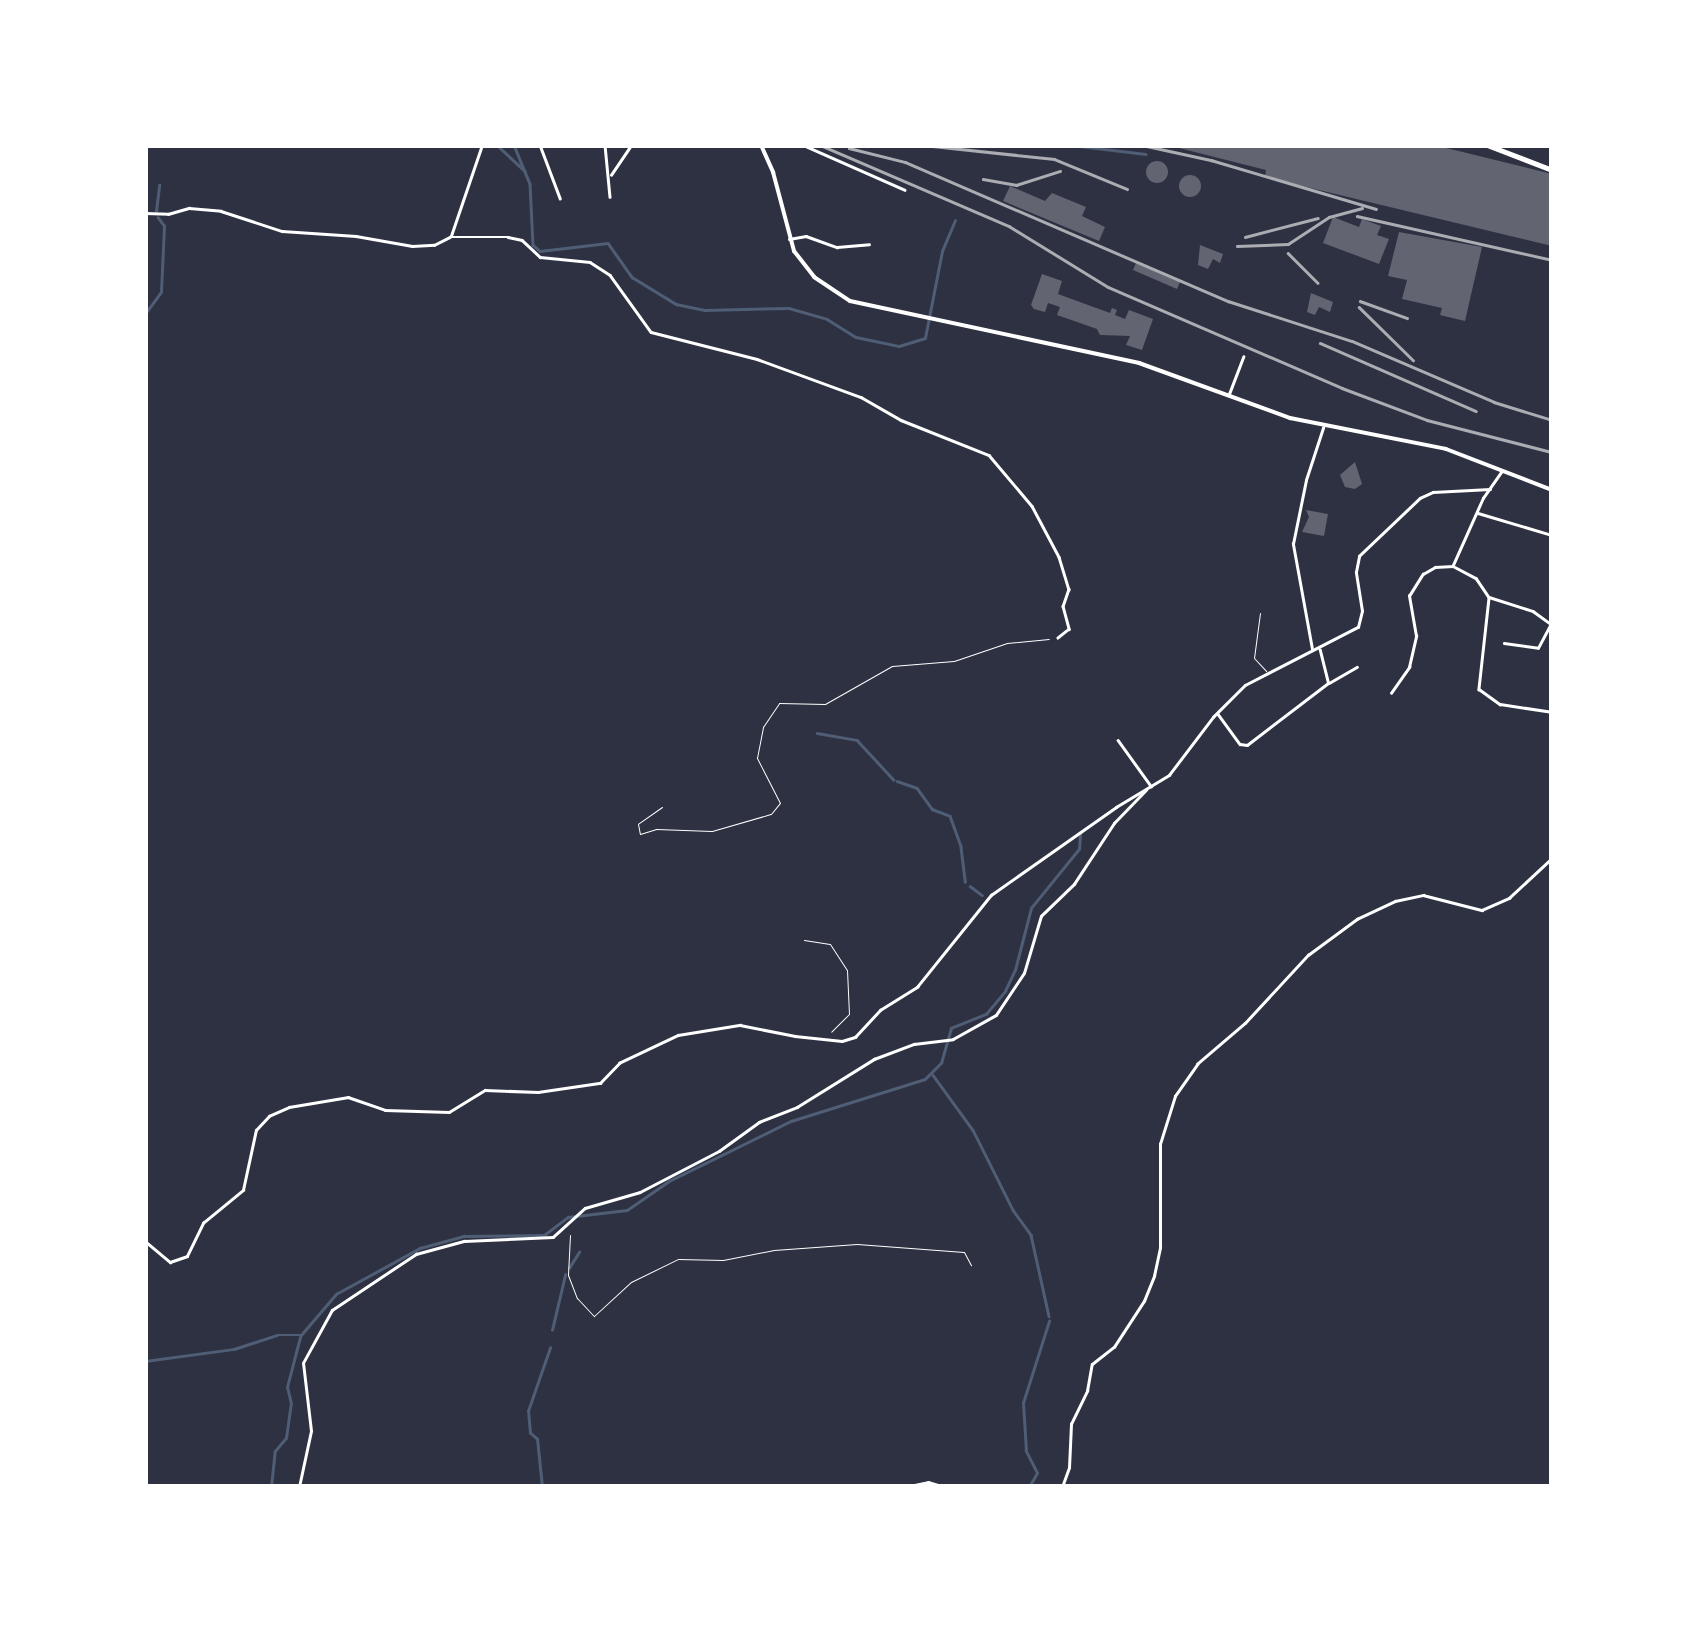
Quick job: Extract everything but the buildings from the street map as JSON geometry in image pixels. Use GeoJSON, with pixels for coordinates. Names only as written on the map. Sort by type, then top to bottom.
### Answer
{"type":"FeatureCollection","features":[{"type":"Feature","properties":{"kind":"main road"},"geometry":{"type":"LineString","coordinates":[[761,145],[774,172],[788,238],[808,270],[833,292],[868,307],[1139,364],[1324,425],[1434,446],[1552,490]]}},
{"type":"Feature","properties":{"kind":"main road"},"geometry":{"type":"LineString","coordinates":[[1487,145],[1552,170]]}},
{"type":"Feature","properties":{"kind":"street"},"geometry":{"type":"LineString","coordinates":[[450,237],[482,145]]}},
{"type":"Feature","properties":{"kind":"street"},"geometry":{"type":"LineString","coordinates":[[540,145],[560,198]]}},
{"type":"Feature","properties":{"kind":"street"},"geometry":{"type":"LineString","coordinates":[[605,145],[610,197]]}},
{"type":"Feature","properties":{"kind":"street"},"geometry":{"type":"LineString","coordinates":[[610,176],[630,145]]}},
{"type":"Feature","properties":{"kind":"street"},"geometry":{"type":"LineString","coordinates":[[803,145],[905,190]]}},
{"type":"Feature","properties":{"kind":"street"},"geometry":{"type":"LineString","coordinates":[[145,213],[168,214],[189,208],[221,211],[282,231],[356,236],[412,246],[434,245],[450,237],[508,237],[522,240],[540,257],[590,262],[610,275],[651,332],[757,360],[861,397],[902,420],[988,455],[1007,472],[1032,506],[1059,556],[1070,589],[1063,606],[1069,629],[1058,638]]}},
{"type":"Feature","properties":{"kind":"street"},"geometry":{"type":"LineString","coordinates":[[788,238],[806,236],[837,247],[870,244]]}},
{"type":"Feature","properties":{"kind":"street"},"geometry":{"type":"LineString","coordinates":[[1228,395],[1243,357]]}},
{"type":"Feature","properties":{"kind":"street"},"geometry":{"type":"LineString","coordinates":[[1312,650],[1294,544],[1306,480],[1324,425]]}},
{"type":"Feature","properties":{"kind":"street"},"geometry":{"type":"LineString","coordinates":[[1453,566],[1476,513],[1502,471]]}},
{"type":"Feature","properties":{"kind":"street"},"geometry":{"type":"LineString","coordinates":[[145,1241],[170,1262],[187,1256],[204,1223],[243,1190],[256,1130],[279,1110],[348,1097],[385,1110],[450,1112],[484,1090],[538,1092],[600,1083],[619,1063],[678,1035],[740,1025],[842,1041],[860,1034],[880,1010],[925,979],[991,895],[1169,775],[1217,713],[1245,685],[1358,627],[1362,611],[1356,572],[1359,556],[1420,498],[1433,492],[1490,489]]}},
{"type":"Feature","properties":{"kind":"street"},"geometry":{"type":"LineString","coordinates":[[1476,513],[1552,535]]}},
{"type":"Feature","properties":{"kind":"street"},"geometry":{"type":"LineString","coordinates":[[1391,693],[1409,668],[1416,636],[1409,596],[1423,574],[1435,567],[1453,566],[1476,578],[1489,597],[1533,611],[1552,625],[1538,648],[1504,643]]}},
{"type":"Feature","properties":{"kind":"street"},"geometry":{"type":"LineString","coordinates":[[1489,597],[1480,689],[1500,704],[1552,712]]}},
{"type":"Feature","properties":{"kind":"street"},"geometry":{"type":"LineString","coordinates":[[1319,647],[1328,683]]}},
{"type":"Feature","properties":{"kind":"street"},"geometry":{"type":"LineString","coordinates":[[1217,713],[1244,746],[1328,683],[1357,667]]}},
{"type":"Feature","properties":{"kind":"street"},"geometry":{"type":"LineString","coordinates":[[1118,740],[1148,788]]}},
{"type":"Feature","properties":{"kind":"street"},"geometry":{"type":"LineString","coordinates":[[299,1487],[311,1431],[302,1363],[332,1310],[416,1254],[464,1241],[541,1239],[566,1230],[576,1213],[640,1192],[720,1150],[758,1122],[797,1107],[874,1059],[914,1044],[953,1039],[996,1015],[1024,973],[1041,916],[1074,884],[1114,823],[1148,788]]}},
{"type":"Feature","properties":{"kind":"street"},"geometry":{"type":"LineString","coordinates":[[1062,1487],[1069,1468],[1070,1424],[1087,1391],[1092,1364],[1114,1347],[1144,1301],[1154,1276],[1160,1248],[1160,1144],[1175,1096],[1197,1064],[1245,1023],[1308,955],[1357,919],[1396,901],[1424,896],[1482,910],[1509,898],[1552,858]]}},
{"type":"Feature","properties":{"kind":"street"},"geometry":{"type":"LineString","coordinates":[[906,1487],[928,1482],[946,1487]]}},
{"type":"Feature","properties":{"kind":"lane"},"geometry":{"type":"LineString","coordinates":[[1260,613],[1254,658],[1269,673]]}},
{"type":"Feature","properties":{"kind":"lane"},"geometry":{"type":"LineString","coordinates":[[570,1235],[568,1275],[576,1298],[594,1316],[631,1282],[678,1259],[723,1260],[774,1250],[856,1244],[964,1252],[971,1265]]}},
{"type":"Feature","properties":{"kind":"path"},"geometry":{"type":"LineString","coordinates":[[662,807],[638,824],[640,834],[656,829],[712,831],[758,820],[780,803],[757,758],[762,726],[779,704],[825,704],[892,666],[954,661],[1006,643],[1058,638]]}},
{"type":"Feature","properties":{"kind":"path"},"geometry":{"type":"LineString","coordinates":[[804,940],[830,944],[842,958],[850,980],[849,1014],[826,1039]]}},
{"type":"Feature","properties":{"kind":"waterway"},"geometry":{"type":"LineString","coordinates":[[497,145],[525,171]]}},
{"type":"Feature","properties":{"kind":"waterway"},"geometry":{"type":"LineString","coordinates":[[514,145],[530,184],[533,245],[540,251],[608,243],[632,277],[676,304],[705,310],[789,308],[827,319],[856,337],[899,346],[925,338],[942,251],[955,221]]}},
{"type":"Feature","properties":{"kind":"waterway"},"geometry":{"type":"LineString","coordinates":[[1071,145],[1145,154]]}},
{"type":"Feature","properties":{"kind":"waterway"},"geometry":{"type":"LineString","coordinates":[[156,211],[159,185]]}},
{"type":"Feature","properties":{"kind":"waterway"},"geometry":{"type":"LineString","coordinates":[[145,314],[161,292],[164,226],[158,218]]}},
{"type":"Feature","properties":{"kind":"waterway"},"geometry":{"type":"LineString","coordinates":[[817,733],[857,740],[894,780]]}},
{"type":"Feature","properties":{"kind":"waterway"},"geometry":{"type":"LineString","coordinates":[[897,781],[917,788],[932,809],[950,816],[961,847],[965,882]]}},
{"type":"Feature","properties":{"kind":"waterway"},"geometry":{"type":"LineString","coordinates":[[145,1361],[234,1349],[277,1335],[301,1335],[336,1294],[420,1248],[464,1236],[544,1235],[568,1217],[627,1210],[669,1181],[791,1121],[925,1079],[941,1063],[951,1028],[986,1014],[1005,991],[1015,970],[1031,908],[1079,849],[1080,833]]}},
{"type":"Feature","properties":{"kind":"waterway"},"geometry":{"type":"LineString","coordinates":[[970,886],[982,895]]}},
{"type":"Feature","properties":{"kind":"waterway"},"geometry":{"type":"LineString","coordinates":[[933,1075],[973,1130],[1013,1210],[1031,1235],[1049,1316]]}},
{"type":"Feature","properties":{"kind":"waterway"},"geometry":{"type":"LineString","coordinates":[[569,1268],[579,1252]]}},
{"type":"Feature","properties":{"kind":"waterway"},"geometry":{"type":"LineString","coordinates":[[552,1330],[565,1275]]}},
{"type":"Feature","properties":{"kind":"waterway"},"geometry":{"type":"LineString","coordinates":[[1029,1487],[1037,1473],[1026,1451],[1023,1403],[1049,1321]]}},
{"type":"Feature","properties":{"kind":"waterway"},"geometry":{"type":"LineString","coordinates":[[271,1487],[275,1451],[286,1438],[291,1404],[287,1387],[300,1337]]}},
{"type":"Feature","properties":{"kind":"waterway"},"geometry":{"type":"LineString","coordinates":[[542,1487],[537,1439],[530,1433],[528,1411],[550,1348]]}},
{"type":"Feature","properties":{"kind":"railway"},"geometry":{"type":"LineString","coordinates":[[820,145],[1009,226],[1108,287],[1342,388],[1427,420],[1552,452]]}},
{"type":"Feature","properties":{"kind":"railway"},"geometry":{"type":"LineString","coordinates":[[923,145],[1054,159],[1127,189]]}},
{"type":"Feature","properties":{"kind":"railway"},"geometry":{"type":"LineString","coordinates":[[1117,145],[1127,146]]}},
{"type":"Feature","properties":{"kind":"railway"},"geometry":{"type":"LineString","coordinates":[[1142,145],[1211,160],[1376,209]]}},
{"type":"Feature","properties":{"kind":"railway"},"geometry":{"type":"LineString","coordinates":[[849,148],[905,162],[1228,301],[1352,341],[1494,402],[1552,420]]}},
{"type":"Feature","properties":{"kind":"railway"},"geometry":{"type":"LineString","coordinates":[[983,179],[1016,185],[1060,171]]}},
{"type":"Feature","properties":{"kind":"railway"},"geometry":{"type":"LineString","coordinates":[[1237,246],[1288,244],[1329,217],[1362,208]]}},
{"type":"Feature","properties":{"kind":"railway"},"geometry":{"type":"LineString","coordinates":[[1357,216],[1552,260]]}},
{"type":"Feature","properties":{"kind":"railway"},"geometry":{"type":"LineString","coordinates":[[1245,237],[1318,218]]}},
{"type":"Feature","properties":{"kind":"railway"},"geometry":{"type":"LineString","coordinates":[[1288,253],[1318,283]]}},
{"type":"Feature","properties":{"kind":"railway"},"geometry":{"type":"LineString","coordinates":[[1360,301],[1407,318]]}},
{"type":"Feature","properties":{"kind":"railway"},"geometry":{"type":"LineString","coordinates":[[1359,307],[1413,360]]}},
{"type":"Feature","properties":{"kind":"railway"},"geometry":{"type":"LineString","coordinates":[[1320,343],[1476,411]]}}]}
